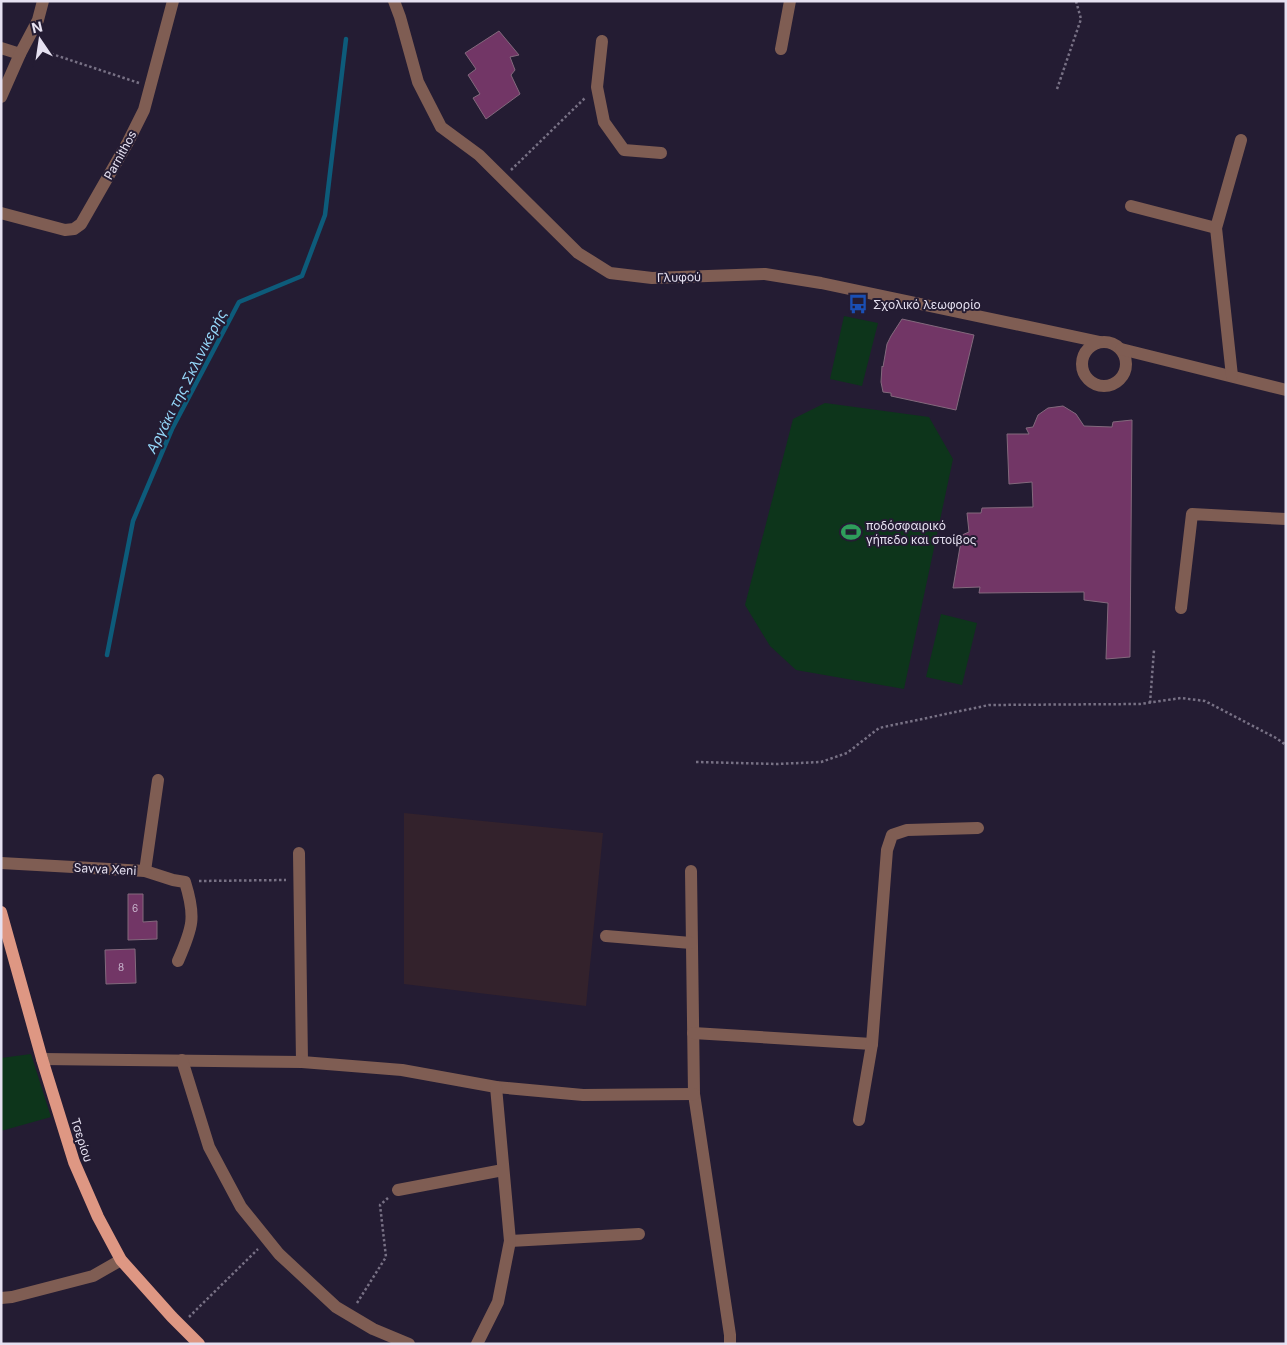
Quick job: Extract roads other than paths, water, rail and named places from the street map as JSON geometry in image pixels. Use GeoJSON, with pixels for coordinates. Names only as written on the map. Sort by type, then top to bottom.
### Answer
{"type":"FeatureCollection","features":[{"type":"Feature","properties":{"kind":"main road","name":"Τσερίου"},"geometry":{"type":"LineString","coordinates":[[1,912],[6,944],[74,1162],[98,1217],[121,1260],[199,1344]]}},
{"type":"Feature","properties":{"kind":"street"},"geometry":{"type":"LineString","coordinates":[[1,97],[22,49],[38,20],[43,1]]}},
{"type":"Feature","properties":{"kind":"street","name":"Parnithos"},"geometry":{"type":"LineString","coordinates":[[1,213],[65,230],[81,224],[144,110],[172,1]]}},
{"type":"Feature","properties":{"kind":"street","name":"Γλυφού"},"geometry":{"type":"LineString","coordinates":[[394,1],[418,82],[441,127],[479,155],[578,253],[610,273],[652,278],[765,274],[822,283],[1100,342]]}},
{"type":"Feature","properties":{"kind":"street"},"geometry":{"type":"LineString","coordinates":[[781,49],[790,1]]}},
{"type":"Feature","properties":{"kind":"street"},"geometry":{"type":"LineString","coordinates":[[602,41],[597,87],[604,122],[624,150],[661,153]]}},
{"type":"Feature","properties":{"kind":"street"},"geometry":{"type":"LineString","coordinates":[[1,48],[22,49]]}},
{"type":"Feature","properties":{"kind":"street"},"geometry":{"type":"LineString","coordinates":[[1232,376],[1216,228],[1241,140]]}},
{"type":"Feature","properties":{"kind":"street"},"geometry":{"type":"LineString","coordinates":[[1131,206],[1216,228]]}},
{"type":"Feature","properties":{"kind":"street"},"geometry":{"type":"LineString","coordinates":[[1121,349],[1126,360],[1125,371],[1118,381],[1107,386],[1096,384],[1087,378],[1082,368],[1083,356],[1089,347],[1100,342],[1111,343],[1121,349],[1286,390]]}},
{"type":"Feature","properties":{"kind":"street"},"geometry":{"type":"LineString","coordinates":[[1181,608],[1192,514],[1286,519]]}},
{"type":"Feature","properties":{"kind":"street"},"geometry":{"type":"LineString","coordinates":[[145,871],[158,780]]}},
{"type":"Feature","properties":{"kind":"street"},"geometry":{"type":"LineString","coordinates":[[859,1120],[872,1044],[886,850],[892,835],[907,830],[978,828]]}},
{"type":"Feature","properties":{"kind":"street"},"geometry":{"type":"LineString","coordinates":[[299,853],[302,1062]]}},
{"type":"Feature","properties":{"kind":"street","name":"Savva Xeni"},"geometry":{"type":"LineString","coordinates":[[1,863],[145,871],[185,882],[192,903],[192,924],[178,961]]}},
{"type":"Feature","properties":{"kind":"street"},"geometry":{"type":"LineString","coordinates":[[691,871],[694,1094],[730,1344]]}},
{"type":"Feature","properties":{"kind":"street"},"geometry":{"type":"LineString","coordinates":[[606,936],[692,943]]}},
{"type":"Feature","properties":{"kind":"street"},"geometry":{"type":"LineString","coordinates":[[693,1033],[872,1044]]}},
{"type":"Feature","properties":{"kind":"street"},"geometry":{"type":"LineString","coordinates":[[42,1059],[302,1062],[402,1070],[496,1087],[583,1096],[694,1094]]}},
{"type":"Feature","properties":{"kind":"street"},"geometry":{"type":"LineString","coordinates":[[182,1060],[210,1146],[241,1207],[279,1254],[336,1307],[373,1329],[409,1344]]}},
{"type":"Feature","properties":{"kind":"street"},"geometry":{"type":"LineString","coordinates":[[477,1344],[498,1302],[510,1241],[496,1087]]}},
{"type":"Feature","properties":{"kind":"street"},"geometry":{"type":"LineString","coordinates":[[398,1190],[503,1170]]}},
{"type":"Feature","properties":{"kind":"street"},"geometry":{"type":"LineString","coordinates":[[510,1241],[639,1234]]}},
{"type":"Feature","properties":{"kind":"street"},"geometry":{"type":"LineString","coordinates":[[1,1298],[12,1297],[93,1276],[121,1260]]}},
{"type":"Feature","properties":{"kind":"waterway","name":"Αργάκι της Σκλινικερής"},"geometry":{"type":"LineString","coordinates":[[107,655],[133,521],[172,429],[239,302],[302,276],[325,215],[346,39]]}},
{"type":"Feature","properties":{"kind":"place","name":"Σχολικό λεωφορίο"},"geometry":{"type":"Point","coordinates":[858,304]}},
{"type":"Feature","properties":{"kind":"place","name":"ποδόσφαιρικό γήπεδο και στοίβος"},"geometry":{"type":"Point","coordinates":[851,532]}}]}
